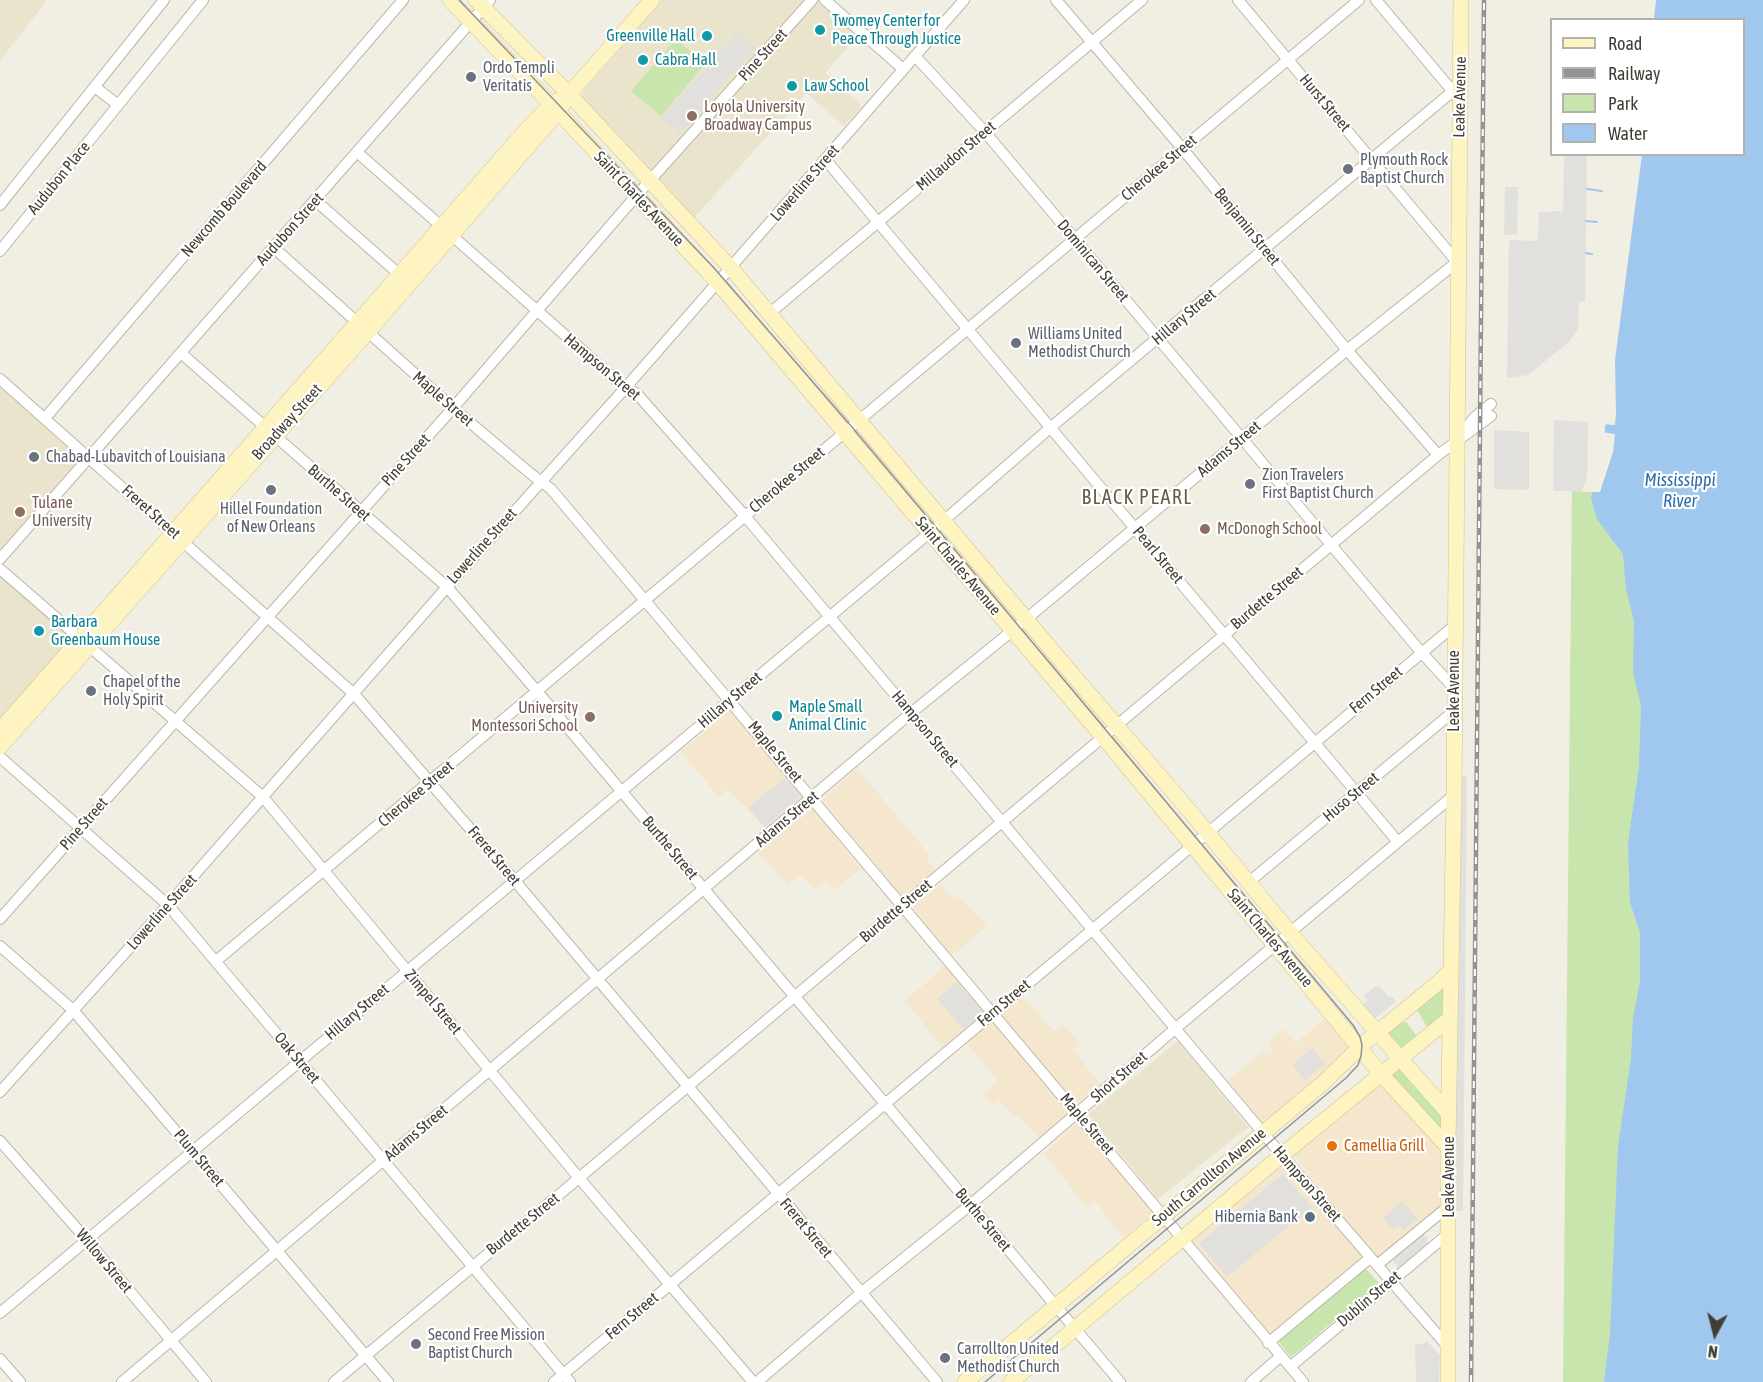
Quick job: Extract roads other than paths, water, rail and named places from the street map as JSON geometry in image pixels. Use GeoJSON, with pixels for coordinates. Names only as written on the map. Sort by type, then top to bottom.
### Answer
{"type":"FeatureCollection","features":[{"type":"Feature","properties":{"kind":"main road","name":"Saint Charles Avenue"},"geometry":{"type":"LineString","coordinates":[[450,0],[718,283],[1193,844],[1381,1074],[1448,1147]]}},
{"type":"Feature","properties":{"kind":"main road","name":"Broadway Street"},"geometry":{"type":"LineString","coordinates":[[0,730],[84,643],[179,537],[554,108],[652,0]]}},
{"type":"Feature","properties":{"kind":"main road","name":"Leake Avenue"},"geometry":{"type":"LineString","coordinates":[[1448,1382],[1449,1348],[1443,1237],[1449,1206],[1461,0]]}},
{"type":"Feature","properties":{"kind":"main road","name":"Saint Charles Avenue"},"geometry":{"type":"LineString","coordinates":[[483,3],[731,268],[1290,933],[1449,1114]]}},
{"type":"Feature","properties":{"kind":"main road","name":"Broadway Street"},"geometry":{"type":"LineString","coordinates":[[362,328],[400,275],[447,231]]}},
{"type":"Feature","properties":{"kind":"main road","name":"Broadway Street"},"geometry":{"type":"LineString","coordinates":[[0,747],[84,643]]}},
{"type":"Feature","properties":{"kind":"main road","name":"South Carrollton Avenue"},"geometry":{"type":"LineString","coordinates":[[965,1382],[1323,1083],[1360,1047],[1451,970]]}},
{"type":"Feature","properties":{"kind":"main road","name":"South Carrollton Avenue"},"geometry":{"type":"LineString","coordinates":[[1011,1382],[1450,1018]]}},
{"type":"Feature","properties":{"kind":"street","name":"Audubon Place"},"geometry":{"type":"LineString","coordinates":[[0,205],[164,0]]}},
{"type":"Feature","properties":{"kind":"street","name":"Audubon Place"},"geometry":{"type":"LineString","coordinates":[[0,251],[202,0]]}},
{"type":"Feature","properties":{"kind":"street","name":"Newcomb Boulevard"},"geometry":{"type":"LineString","coordinates":[[45,418],[403,0]]}},
{"type":"Feature","properties":{"kind":"street","name":"Pine Street"},"geometry":{"type":"LineString","coordinates":[[0,919],[267,615],[453,408],[636,196],[812,0]]}},
{"type":"Feature","properties":{"kind":"street"},"geometry":{"type":"LineString","coordinates":[[825,0],[903,69]]}},
{"type":"Feature","properties":{"kind":"street","name":"Lowerline Street"},"geometry":{"type":"LineString","coordinates":[[0,1092],[718,283],[964,0]]}},
{"type":"Feature","properties":{"kind":"street","name":"Benjamin Street"},"geometry":{"type":"LineString","coordinates":[[1056,0],[1182,148],[1347,350],[1438,455]]}},
{"type":"Feature","properties":{"kind":"street","name":"Millaudon Street"},"geometry":{"type":"LineString","coordinates":[[770,313],[1142,0]]}},
{"type":"Feature","properties":{"kind":"street","name":"Hurst Street"},"geometry":{"type":"LineString","coordinates":[[1238,0],[1458,262]]}},
{"type":"Feature","properties":{"kind":"street","name":"Cherokee Street"},"geometry":{"type":"LineString","coordinates":[[216,961],[1359,0]]}},
{"type":"Feature","properties":{"kind":"street"},"geometry":{"type":"LineString","coordinates":[[1376,0],[1449,87],[1460,88]]}},
{"type":"Feature","properties":{"kind":"street","name":"Audubon Street"},"geometry":{"type":"LineString","coordinates":[[0,559],[358,153],[471,21],[483,3]]}},
{"type":"Feature","properties":{"kind":"street","name":"Dominican Street"},"geometry":{"type":"LineString","coordinates":[[915,56],[984,132],[1421,652],[1454,688]]}},
{"type":"Feature","properties":{"kind":"street"},"geometry":{"type":"LineString","coordinates":[[95,87],[118,105]]}},
{"type":"Feature","properties":{"kind":"street","name":"Hillary Street"},"geometry":{"type":"LineString","coordinates":[[0,1313],[944,520],[1050,428],[1447,96],[1460,88]]}},
{"type":"Feature","properties":{"kind":"street","name":"Hampson Street"},"geometry":{"type":"LineString","coordinates":[[358,153],[616,380],[638,395],[745,516],[1282,1155],[1449,1348]]}},
{"type":"Feature","properties":{"kind":"street","name":"Pearl Street"},"geometry":{"type":"LineString","coordinates":[[825,159],[1398,842]]}},
{"type":"Feature","properties":{"kind":"street"},"geometry":{"type":"LineString","coordinates":[[315,200],[400,275]]}},
{"type":"Feature","properties":{"kind":"street","name":"Maple Street"},"geometry":{"type":"LineString","coordinates":[[273,248],[453,408],[551,489],[994,1012],[1268,1343],[1303,1382]]}},
{"type":"Feature","properties":{"kind":"street","name":"Adams Street"},"geometry":{"type":"LineString","coordinates":[[123,1382],[911,713],[1347,350],[1458,262]]}},
{"type":"Feature","properties":{"kind":"street","name":"Burthe Street"},"geometry":{"type":"LineString","coordinates":[[181,353],[447,587],[1120,1382]]}},
{"type":"Feature","properties":{"kind":"street","name":"Freret Street"},"geometry":{"type":"LineString","coordinates":[[0,379],[354,694],[515,881],[937,1382]]}},
{"type":"Feature","properties":{"kind":"street","name":"Burdette Street"},"geometry":{"type":"LineString","coordinates":[[334,1382],[1457,440],[1475,417],[1491,410]]}},
{"type":"Feature","properties":{"kind":"street","name":"Zimpel Street"},"geometry":{"type":"LineString","coordinates":[[0,569],[263,797],[579,1178],[755,1382]]}},
{"type":"Feature","properties":{"kind":"street","name":"Fern Street"},"geometry":{"type":"LineString","coordinates":[[554,1382],[567,1378],[671,1284],[1455,625]]}},
{"type":"Feature","properties":{"kind":"street","name":"Huso Street"},"geometry":{"type":"LineString","coordinates":[[1249,882],[1454,711]]}},
{"type":"Feature","properties":{"kind":"street","name":"Oak Street"},"geometry":{"type":"LineString","coordinates":[[0,757],[168,905],[567,1378]]}},
{"type":"Feature","properties":{"kind":"street","name":"Short Street"},"geometry":{"type":"LineString","coordinates":[[755,1382],[970,1205],[1176,1028],[1454,795]]}},
{"type":"Feature","properties":{"kind":"street","name":"Plum Street"},"geometry":{"type":"LineString","coordinates":[[0,946],[74,1010],[388,1382]]}},
{"type":"Feature","properties":{"kind":"street","name":"Willow Street"},"geometry":{"type":"LineString","coordinates":[[0,1141],[206,1382]]}},
{"type":"Feature","properties":{"kind":"street","name":"Dublin Street"},"geometry":{"type":"LineString","coordinates":[[1268,1343],[1449,1206]]}},
{"type":"Feature","properties":{"kind":"street"},"geometry":{"type":"LineString","coordinates":[[1426,1225],[1430,1225],[1443,1237]]}},
{"type":"Feature","properties":{"kind":"street","name":"Dublin Street"},"geometry":{"type":"LineString","coordinates":[[1251,1382],[1285,1361],[1391,1281],[1443,1237]]}},
{"type":"Feature","properties":{"kind":"street"},"geometry":{"type":"LineString","coordinates":[[0,1359],[20,1382]]}},
{"type":"Feature","properties":{"kind":"water","name":"Mississippi River"},"geometry":{"type":"Polygon","coordinates":[[[1656,0],[1763,0],[1763,1382],[1604,1382],[1610,1334],[1618,1147],[1631,1058],[1633,1018],[1640,981],[1640,933],[1630,903],[1628,843],[1639,767],[1641,706],[1633,672],[1634,621],[1626,589],[1623,554],[1597,519],[1591,498],[1602,458],[1633,156],[1745,156],[1745,18],[1654,18],[1656,0]]]}},
{"type":"Feature","properties":{"kind":"waterway"},"geometry":{"type":"LineString","coordinates":[[1587,189],[1602,191]]}},
{"type":"Feature","properties":{"kind":"waterway"},"geometry":{"type":"LineString","coordinates":[[1586,221],[1597,222]]}},
{"type":"Feature","properties":{"kind":"waterway"},"geometry":{"type":"LineString","coordinates":[[1586,253],[1592,254]]}},
{"type":"Feature","properties":{"kind":"tram line"},"geometry":{"type":"LineString","coordinates":[[459,0],[714,268],[852,427],[1353,1025],[1360,1037],[1362,1045],[1358,1065],[1346,1078],[985,1382]]}},
{"type":"Feature","properties":{"kind":"railway"},"geometry":{"type":"LineString","coordinates":[[1471,1382],[1484,0]]}},
{"type":"Feature","properties":{"kind":"place","name":"Twomey Center for Peace Through Justice"},"geometry":{"type":"Point","coordinates":[820,30]}},
{"type":"Feature","properties":{"kind":"place","name":"Greenville Hall"},"geometry":{"type":"Point","coordinates":[707,36]}},
{"type":"Feature","properties":{"kind":"place","name":"Cabra Hall"},"geometry":{"type":"Point","coordinates":[643,60]}},
{"type":"Feature","properties":{"kind":"place","name":"Ordo Templi Veritatis"},"geometry":{"type":"Point","coordinates":[471,77]}},
{"type":"Feature","properties":{"kind":"place","name":"Law School"},"geometry":{"type":"Point","coordinates":[792,86]}},
{"type":"Feature","properties":{"kind":"place","name":"Loyola University Broadway Campus"},"geometry":{"type":"Point","coordinates":[692,116]}},
{"type":"Feature","properties":{"kind":"place","name":"Plymouth Rock Baptist Church"},"geometry":{"type":"Point","coordinates":[1348,169]}},
{"type":"Feature","properties":{"kind":"place","name":"Williams United Methodist Church"},"geometry":{"type":"Point","coordinates":[1016,343]}},
{"type":"Feature","properties":{"kind":"place","name":"Chabad-Lubavitch of Louisiana"},"geometry":{"type":"Point","coordinates":[34,457]}},
{"type":"Feature","properties":{"kind":"place","name":"Zion Travelers First Baptist Church"},"geometry":{"type":"Point","coordinates":[1250,484]}},
{"type":"Feature","properties":{"kind":"place","name":"Hillel Foundation of New Orleans"},"geometry":{"type":"Point","coordinates":[271,490]}},
{"type":"Feature","properties":{"kind":"place","name":"Tulane University"},"geometry":{"type":"Point","coordinates":[20,512]}},
{"type":"Feature","properties":{"kind":"place","name":"McDonogh School"},"geometry":{"type":"Point","coordinates":[1205,529]}},
{"type":"Feature","properties":{"kind":"place","name":"Barbara Greenbaum House"},"geometry":{"type":"Point","coordinates":[39,631]}},
{"type":"Feature","properties":{"kind":"place","name":"Chapel of the Holy Spirit"},"geometry":{"type":"Point","coordinates":[91,691]}},
{"type":"Feature","properties":{"kind":"place","name":"Maple Small Animal Clinic"},"geometry":{"type":"Point","coordinates":[777,716]}},
{"type":"Feature","properties":{"kind":"place","name":"University Montessori School"},"geometry":{"type":"Point","coordinates":[590,717]}},
{"type":"Feature","properties":{"kind":"place","name":"Camellia Grill"},"geometry":{"type":"Point","coordinates":[1332,1146]}},
{"type":"Feature","properties":{"kind":"place","name":"Hibernia Bank"},"geometry":{"type":"Point","coordinates":[1310,1217]}},
{"type":"Feature","properties":{"kind":"place","name":"Second Free Mission Baptist Church"},"geometry":{"type":"Point","coordinates":[416,1344]}},
{"type":"Feature","properties":{"kind":"place","name":"Carrollton United Methodist Church"},"geometry":{"type":"Point","coordinates":[945,1358]}},
{"type":"Feature","properties":{"kind":"district","name":"BLACK PEARL"},"geometry":{"type":"Point","coordinates":[1137,498]}}]}
